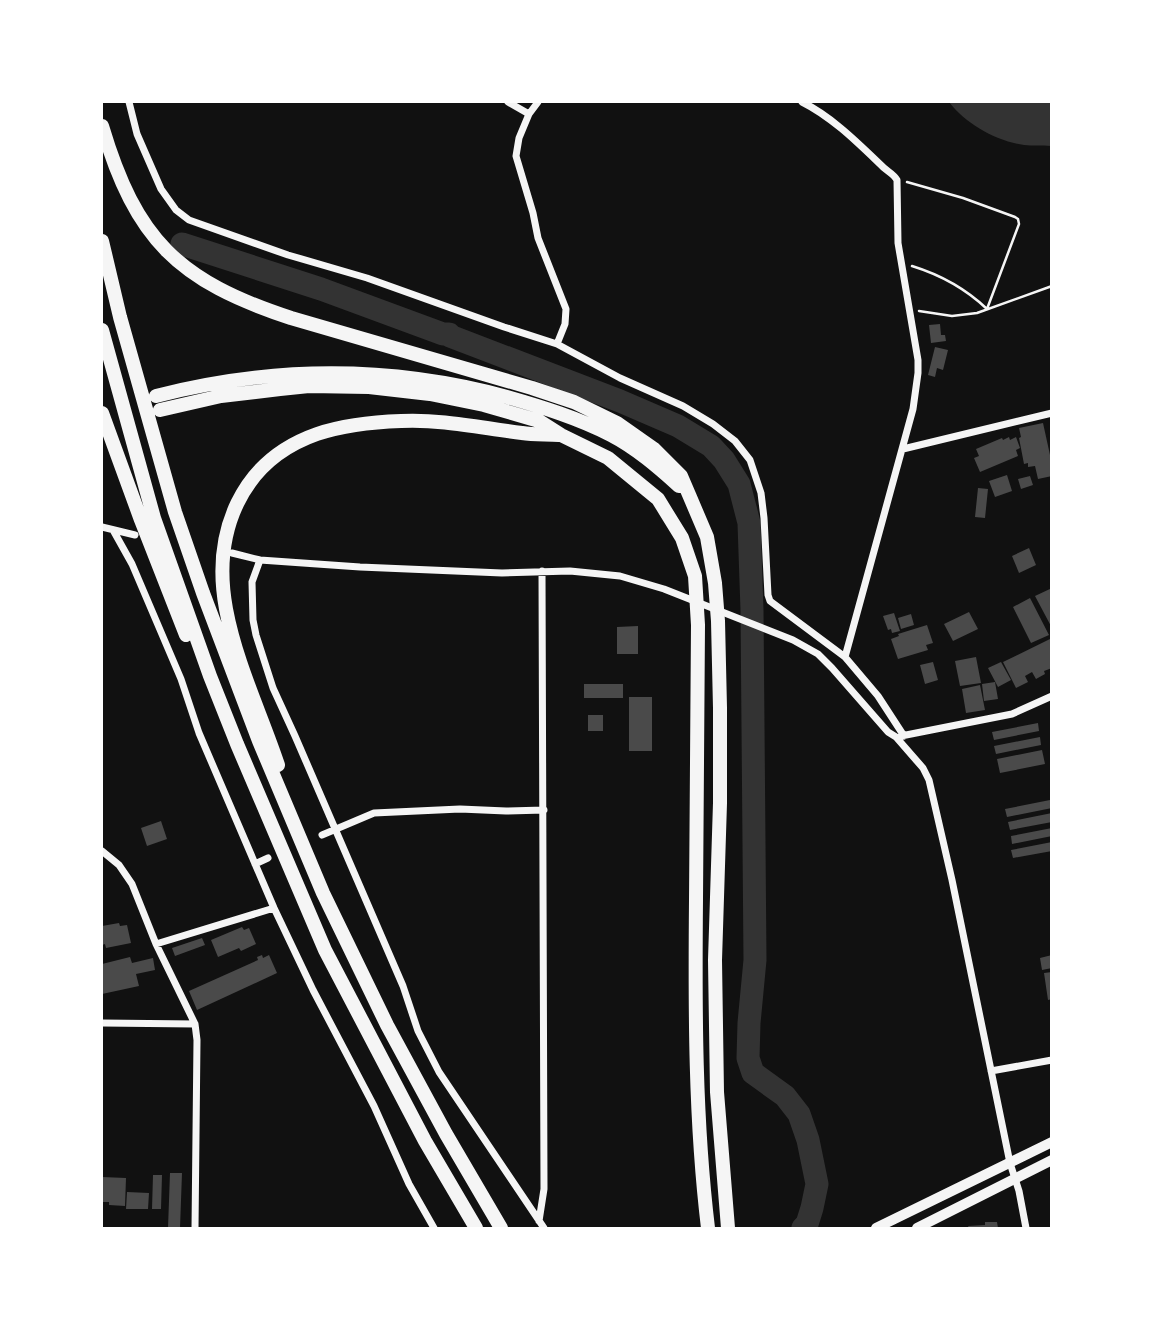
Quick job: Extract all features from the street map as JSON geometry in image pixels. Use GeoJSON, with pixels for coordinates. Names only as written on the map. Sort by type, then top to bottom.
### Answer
{"type":"FeatureCollection","features":[{"type":"Feature","properties":{"kind":"highway"},"geometry":{"type":"LineString","coordinates":[[102,126],[126,194],[137,214],[172,257],[209,284],[270,311],[574,402],[617,423],[654,449],[681,477],[707,537],[718,621],[720,722],[715,960],[717,1066],[728,1228]]}},
{"type":"Feature","properties":{"kind":"highway"},"geometry":{"type":"LineString","coordinates":[[102,241],[127,343],[175,512],[259,741],[323,893],[387,1025],[501,1228]]}},
{"type":"Feature","properties":{"kind":"highway"},"geometry":{"type":"LineString","coordinates":[[102,330],[154,518],[237,744],[325,950],[425,1141],[476,1228]]}},
{"type":"Feature","properties":{"kind":"highway"},"geometry":{"type":"LineString","coordinates":[[690,496],[651,461],[612,435],[558,412],[458,385],[359,373],[304,373],[216,382],[158,403],[309,386],[369,387],[430,394],[484,405],[539,421],[608,458],[658,499],[682,538],[695,576],[698,625],[695,987],[703,1188],[708,1228]]}},
{"type":"Feature","properties":{"kind":"highway"},"geometry":{"type":"LineString","coordinates":[[102,413],[170,599],[204,679],[237,744]]}},
{"type":"Feature","properties":{"kind":"highway"},"geometry":{"type":"LineString","coordinates":[[323,893],[233,642],[225,608],[223,547],[226,529],[241,495],[251,479],[280,453],[315,435],[356,424],[430,421],[561,435]]}},
{"type":"Feature","properties":{"kind":"main road"},"geometry":{"type":"LineString","coordinates":[[876,1228],[1052,1142]]}},
{"type":"Feature","properties":{"kind":"main road"},"geometry":{"type":"LineString","coordinates":[[917,1228],[1052,1160]]}},
{"type":"Feature","properties":{"kind":"street"},"geometry":{"type":"LineString","coordinates":[[130,102],[137,134],[161,189],[176,210],[190,220],[557,344],[620,378],[683,406],[735,441],[750,460],[761,493],[768,595],[771,601],[845,657],[878,696],[929,780],[1026,1228]]}},
{"type":"Feature","properties":{"kind":"street"},"geometry":{"type":"LineString","coordinates":[[508,102],[529,114]]}},
{"type":"Feature","properties":{"kind":"street"},"geometry":{"type":"LineString","coordinates":[[538,102],[529,114],[519,138],[517,162],[538,238],[566,309],[565,324],[557,344]]}},
{"type":"Feature","properties":{"kind":"street"},"geometry":{"type":"LineString","coordinates":[[802,102],[823,114],[861,145],[884,169],[894,174],[897,180],[901,265],[916,345],[918,373],[913,409],[845,657]]}},
{"type":"Feature","properties":{"kind":"street"},"geometry":{"type":"LineString","coordinates":[[903,449],[1052,413]]}},
{"type":"Feature","properties":{"kind":"street"},"geometry":{"type":"LineString","coordinates":[[102,527],[135,535]]}},
{"type":"Feature","properties":{"kind":"street"},"geometry":{"type":"LineString","coordinates":[[113,530],[132,564],[181,679],[200,733],[274,908],[434,1228]]}},
{"type":"Feature","properties":{"kind":"street"},"geometry":{"type":"LineString","coordinates":[[232,553],[260,560],[502,573],[570,571],[620,576],[664,589],[793,640],[818,654],[888,732],[900,736],[1012,714],[1052,696]]}},
{"type":"Feature","properties":{"kind":"street"},"geometry":{"type":"LineString","coordinates":[[260,560],[252,582],[252,604],[256,635],[273,688],[403,986],[418,1031],[439,1072],[544,1228]]}},
{"type":"Feature","properties":{"kind":"street"},"geometry":{"type":"LineString","coordinates":[[539,1221],[544,1189],[542,571]]}},
{"type":"Feature","properties":{"kind":"street"},"geometry":{"type":"LineString","coordinates":[[322,835],[374,813],[460,809],[544,810]]}},
{"type":"Feature","properties":{"kind":"street"},"geometry":{"type":"LineString","coordinates":[[103,854],[119,865],[132,884],[156,944],[195,1024],[195,1228]]}},
{"type":"Feature","properties":{"kind":"street"},"geometry":{"type":"LineString","coordinates":[[255,864],[268,858]]}},
{"type":"Feature","properties":{"kind":"street"},"geometry":{"type":"LineString","coordinates":[[156,944],[274,908]]}},
{"type":"Feature","properties":{"kind":"street"},"geometry":{"type":"LineString","coordinates":[[102,1023],[195,1024]]}},
{"type":"Feature","properties":{"kind":"street"},"geometry":{"type":"LineString","coordinates":[[991,1071],[1052,1060]]}},
{"type":"Feature","properties":{"kind":"path"},"geometry":{"type":"LineString","coordinates":[[897,180],[963,198],[1018,219],[1019,228],[987,309]]}},
{"type":"Feature","properties":{"kind":"path"},"geometry":{"type":"LineString","coordinates":[[901,265],[937,274],[987,309]]}},
{"type":"Feature","properties":{"kind":"path"},"geometry":{"type":"LineString","coordinates":[[909,310],[952,316],[977,313],[1052,286]]}},
{"type":"Feature","properties":{"kind":"shaded area"},"geometry":{"type":"Polygon","coordinates":[[[949,102],[1051,102],[1051,146],[1013,143],[992,135],[973,124],[949,102]]]}},
{"type":"Feature","properties":{"kind":"building"},"geometry":{"type":"Polygon","coordinates":[[[940,324],[941,335],[945,335],[946,341],[931,343],[929,325],[940,324]]]}},
{"type":"Feature","properties":{"kind":"building"},"geometry":{"type":"Polygon","coordinates":[[[935,347],[948,350],[943,370],[937,368],[935,377],[928,375],[935,347]]]}},
{"type":"Feature","properties":{"kind":"building"},"geometry":{"type":"Polygon","coordinates":[[[1043,423],[1052,455],[1052,476],[1038,479],[1035,466],[1028,467],[1028,463],[1024,464],[1019,428],[1043,423]]]}},
{"type":"Feature","properties":{"kind":"building"},"geometry":{"type":"Polygon","coordinates":[[[1009,437],[1010,440],[1016,437],[1020,448],[1016,450],[1018,456],[980,472],[974,458],[979,456],[976,449],[1009,437]]]}},
{"type":"Feature","properties":{"kind":"building"},"geometry":{"type":"Polygon","coordinates":[[[1007,475],[1012,491],[995,497],[989,481],[1007,475]]]}},
{"type":"Feature","properties":{"kind":"building"},"geometry":{"type":"Polygon","coordinates":[[[1030,476],[1033,485],[1021,489],[1018,479],[1030,476]]]}},
{"type":"Feature","properties":{"kind":"building"},"geometry":{"type":"Polygon","coordinates":[[[978,488],[988,489],[985,518],[975,517],[978,488]]]}},
{"type":"Feature","properties":{"kind":"building"},"geometry":{"type":"Polygon","coordinates":[[[1029,548],[1036,565],[1019,573],[1012,556],[1029,548]]]}},
{"type":"Feature","properties":{"kind":"building"},"geometry":{"type":"Polygon","coordinates":[[[1052,588],[1052,628],[1035,596],[1052,588]]]}},
{"type":"Feature","properties":{"kind":"building"},"geometry":{"type":"Polygon","coordinates":[[[1030,598],[1049,635],[1031,643],[1013,607],[1030,598]]]}},
{"type":"Feature","properties":{"kind":"building"},"geometry":{"type":"Polygon","coordinates":[[[969,612],[978,629],[953,641],[944,624],[969,612]]]}},
{"type":"Feature","properties":{"kind":"building"},"geometry":{"type":"Polygon","coordinates":[[[894,613],[900,631],[892,633],[891,629],[888,630],[883,616],[894,613]]]}},
{"type":"Feature","properties":{"kind":"building"},"geometry":{"type":"Polygon","coordinates":[[[911,614],[914,625],[901,629],[898,618],[911,614]]]}},
{"type":"Feature","properties":{"kind":"building"},"geometry":{"type":"Polygon","coordinates":[[[927,625],[933,643],[926,645],[928,650],[898,659],[891,639],[899,636],[898,634],[927,625]]]}},
{"type":"Feature","properties":{"kind":"building"},"geometry":{"type":"Polygon","coordinates":[[[638,626],[638,654],[617,654],[617,627],[638,626]]]}},
{"type":"Feature","properties":{"kind":"building"},"geometry":{"type":"Polygon","coordinates":[[[1052,638],[1052,668],[1036,679],[1032,672],[1025,676],[1028,682],[1016,688],[1003,662],[1052,638]]]}},
{"type":"Feature","properties":{"kind":"building"},"geometry":{"type":"Polygon","coordinates":[[[976,657],[981,683],[960,686],[955,661],[976,657]]]}},
{"type":"Feature","properties":{"kind":"building"},"geometry":{"type":"Polygon","coordinates":[[[933,662],[938,680],[925,684],[920,665],[933,662]]]}},
{"type":"Feature","properties":{"kind":"building"},"geometry":{"type":"Polygon","coordinates":[[[1001,662],[1011,680],[998,687],[988,668],[1001,662]]]}},
{"type":"Feature","properties":{"kind":"building"},"geometry":{"type":"Polygon","coordinates":[[[995,682],[998,699],[984,701],[982,684],[995,682]]]}},
{"type":"Feature","properties":{"kind":"building"},"geometry":{"type":"Polygon","coordinates":[[[584,684],[623,684],[623,698],[584,698],[584,684]]]}},
{"type":"Feature","properties":{"kind":"building"},"geometry":{"type":"Polygon","coordinates":[[[980,685],[985,710],[966,713],[962,689],[980,685]]]}},
{"type":"Feature","properties":{"kind":"building"},"geometry":{"type":"Polygon","coordinates":[[[629,697],[652,697],[652,751],[629,751],[629,697]]]}},
{"type":"Feature","properties":{"kind":"building"},"geometry":{"type":"Polygon","coordinates":[[[588,715],[603,715],[603,731],[588,731],[588,715]]]}},
{"type":"Feature","properties":{"kind":"building"},"geometry":{"type":"Polygon","coordinates":[[[1038,723],[1039,731],[994,740],[992,732],[1038,723]]]}},
{"type":"Feature","properties":{"kind":"building"},"geometry":{"type":"Polygon","coordinates":[[[1040,737],[1041,745],[996,754],[994,746],[1040,737]]]}},
{"type":"Feature","properties":{"kind":"building"},"geometry":{"type":"Polygon","coordinates":[[[1042,750],[1045,764],[1000,773],[997,759],[1042,750]]]}},
{"type":"Feature","properties":{"kind":"building"},"geometry":{"type":"Polygon","coordinates":[[[1050,800],[1052,808],[1007,817],[1005,809],[1050,800]]]}},
{"type":"Feature","properties":{"kind":"building"},"geometry":{"type":"Polygon","coordinates":[[[1052,813],[1052,822],[1010,830],[1008,822],[1052,813]]]}},
{"type":"Feature","properties":{"kind":"building"},"geometry":{"type":"Polygon","coordinates":[[[161,821],[167,839],[147,846],[141,828],[161,821]]]}},
{"type":"Feature","properties":{"kind":"building"},"geometry":{"type":"Polygon","coordinates":[[[1052,828],[1052,836],[1012,844],[1011,836],[1052,828]]]}},
{"type":"Feature","properties":{"kind":"building"},"geometry":{"type":"Polygon","coordinates":[[[1052,842],[1052,851],[1013,858],[1011,850],[1052,842]]]}},
{"type":"Feature","properties":{"kind":"building"},"geometry":{"type":"Polygon","coordinates":[[[119,923],[120,926],[127,925],[131,943],[106,948],[105,944],[102,945],[102,926],[119,923]]]}},
{"type":"Feature","properties":{"kind":"building"},"geometry":{"type":"Polygon","coordinates":[[[242,927],[244,930],[249,928],[256,944],[218,957],[211,940],[242,927]]]}},
{"type":"Feature","properties":{"kind":"building"},"geometry":{"type":"Polygon","coordinates":[[[202,938],[205,945],[175,956],[172,948],[202,938]]]}},
{"type":"Feature","properties":{"kind":"building"},"geometry":{"type":"Polygon","coordinates":[[[262,955],[263,958],[269,955],[277,973],[197,1010],[189,991],[258,960],[257,957],[262,955]]]}},
{"type":"Feature","properties":{"kind":"building"},"geometry":{"type":"Polygon","coordinates":[[[1052,955],[1052,968],[1042,970],[1040,958],[1052,955]]]}},
{"type":"Feature","properties":{"kind":"building"},"geometry":{"type":"Polygon","coordinates":[[[130,957],[132,963],[153,958],[155,970],[136,974],[139,986],[102,994],[102,964],[130,957]]]}},
{"type":"Feature","properties":{"kind":"building"},"geometry":{"type":"Polygon","coordinates":[[[1052,972],[1052,999],[1048,1000],[1044,973],[1052,972]]]}},
{"type":"Feature","properties":{"kind":"building"},"geometry":{"type":"Polygon","coordinates":[[[170,1173],[182,1173],[180,1228],[168,1228],[170,1173]]]}},
{"type":"Feature","properties":{"kind":"building"},"geometry":{"type":"Polygon","coordinates":[[[153,1175],[162,1175],[161,1209],[152,1209],[153,1175]]]}},
{"type":"Feature","properties":{"kind":"building"},"geometry":{"type":"Polygon","coordinates":[[[102,1177],[126,1178],[125,1206],[102,1202],[102,1177]]]}},
{"type":"Feature","properties":{"kind":"building"},"geometry":{"type":"Polygon","coordinates":[[[127,1192],[149,1193],[148,1209],[126,1209],[127,1192]]]}},
{"type":"Feature","properties":{"kind":"building"},"geometry":{"type":"Polygon","coordinates":[[[985,1222],[997,1222],[998,1228],[968,1226],[985,1225],[985,1222]]]}},
{"type":"Feature","properties":{"kind":"waterway"},"geometry":{"type":"LineString","coordinates":[[182,244],[449,334],[620,401],[678,426],[711,446],[724,460],[739,484],[749,523],[755,960],[748,1058],[753,1073],[785,1096],[799,1114],[808,1140],[817,1184],[807,1224],[803,1228]]}}]}
